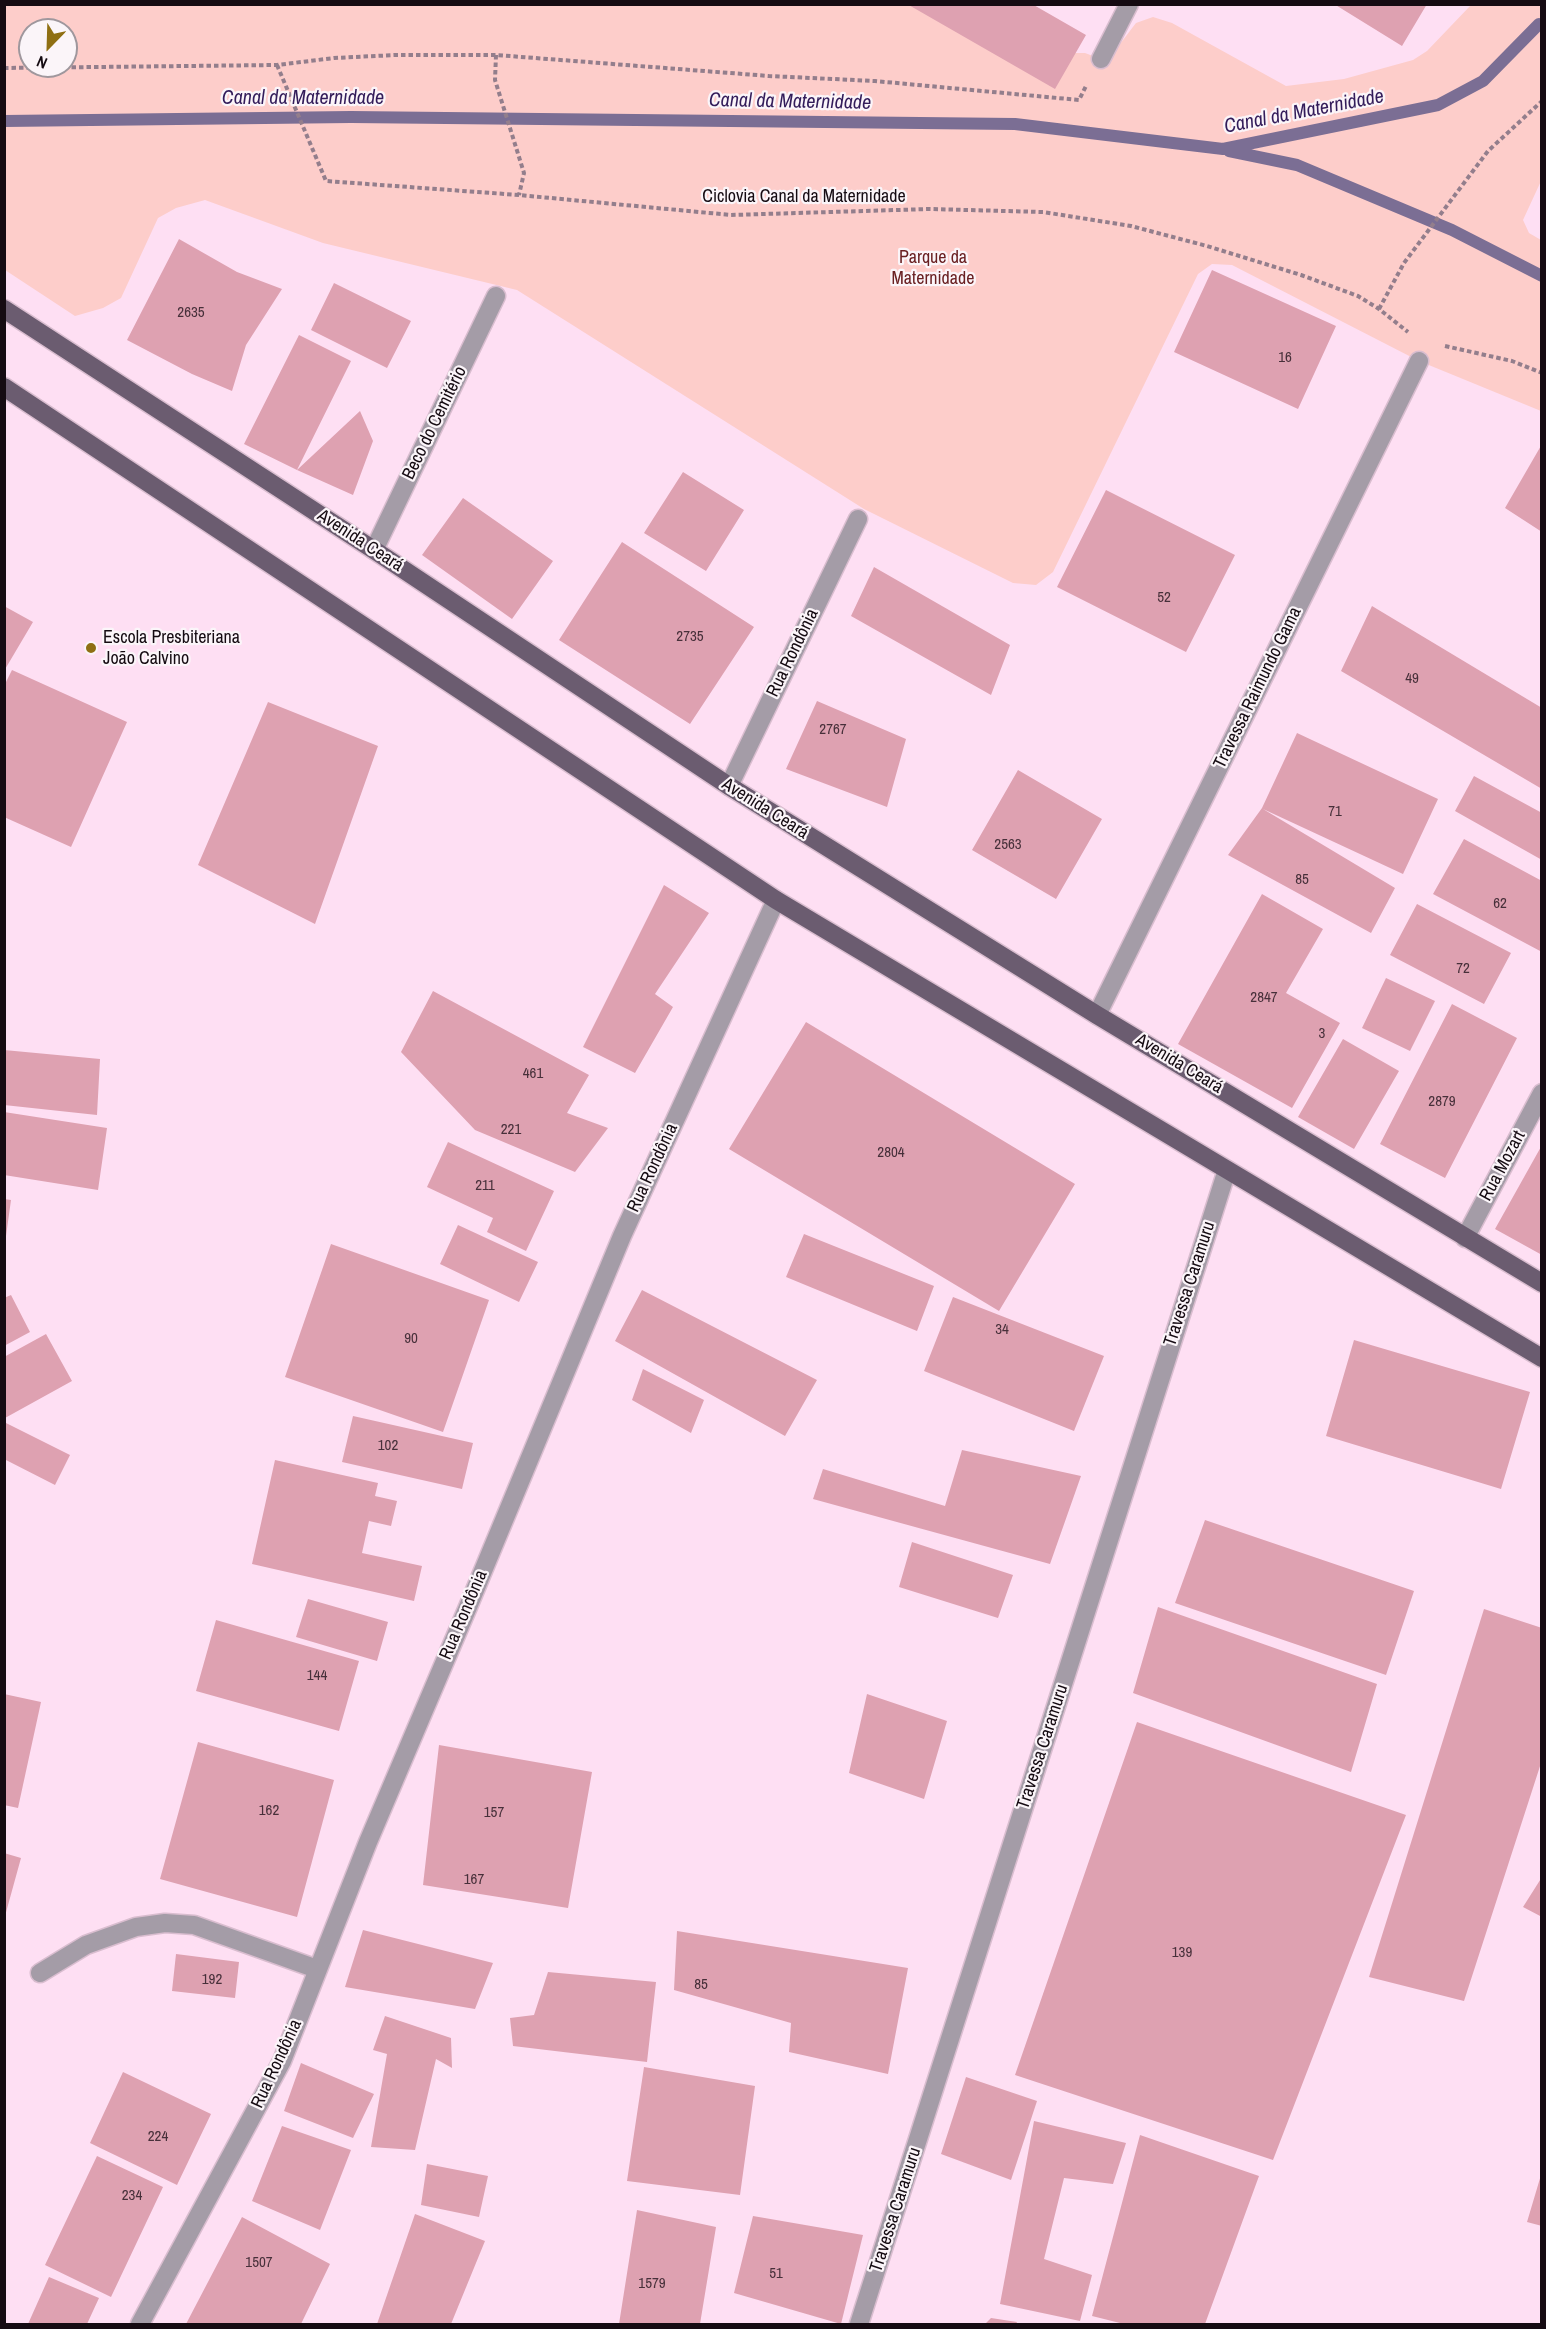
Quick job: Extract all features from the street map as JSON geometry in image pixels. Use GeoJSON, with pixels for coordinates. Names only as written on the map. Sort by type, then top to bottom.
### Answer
{"type":"FeatureCollection","features":[{"type":"Feature","properties":{"kind":"main road","name":"Avenida Ceará"},"geometry":{"type":"LineString","coordinates":[[4,309],[374,549],[729,786],[1097,1014],[1542,1284]]}},
{"type":"Feature","properties":{"kind":"main road"},"geometry":{"type":"LineString","coordinates":[[4,387],[776,900],[1542,1358]]}},
{"type":"Feature","properties":{"kind":"street"},"geometry":{"type":"LineString","coordinates":[[1101,59],[1129,4]]}},
{"type":"Feature","properties":{"kind":"street","name":"Beco do Cemitério"},"geometry":{"type":"LineString","coordinates":[[374,549],[496,296]]}},
{"type":"Feature","properties":{"kind":"street","name":"Travessa Raimundo Gama"},"geometry":{"type":"LineString","coordinates":[[1097,1014],[1419,361]]}},
{"type":"Feature","properties":{"kind":"street","name":"Rua Rondônia"},"geometry":{"type":"LineString","coordinates":[[729,786],[858,519]]}},
{"type":"Feature","properties":{"kind":"street","name":"Rua Rondônia"},"geometry":{"type":"LineString","coordinates":[[140,2325],[282,2061],[368,1842],[622,1236],[776,900]]}},
{"type":"Feature","properties":{"kind":"street","name":"Rua Mozart"},"geometry":{"type":"LineString","coordinates":[[1465,1238],[1542,1093]]}},
{"type":"Feature","properties":{"kind":"street","name":"Travessa Caramuru"},"geometry":{"type":"LineString","coordinates":[[859,2325],[1227,1170]]}},
{"type":"Feature","properties":{"kind":"street"},"geometry":{"type":"LineString","coordinates":[[40,1973],[86,1944],[136,1927],[165,1923],[194,1925],[317,1969]]}},
{"type":"Feature","properties":{"kind":"path"},"geometry":{"type":"LineString","coordinates":[[4,68],[277,65],[334,58],[396,55],[496,55],[769,76],[875,81],[1078,100],[1101,59]]}},
{"type":"Feature","properties":{"kind":"path"},"geometry":{"type":"LineString","coordinates":[[496,55],[495,80],[524,173],[519,195]]}},
{"type":"Feature","properties":{"kind":"path","name":"Ciclovia Canal da Maternidade"},"geometry":{"type":"LineString","coordinates":[[277,65],[326,181],[519,195],[731,215],[930,209],[1043,212],[1131,226],[1208,246],[1301,275],[1358,296],[1379,309],[1413,337]]}},
{"type":"Feature","properties":{"kind":"path"},"geometry":{"type":"LineString","coordinates":[[1379,309],[1404,263],[1488,151],[1542,101]]}},
{"type":"Feature","properties":{"kind":"path"},"geometry":{"type":"LineString","coordinates":[[1441,345],[1512,361],[1542,373]]}},
{"type":"Feature","properties":{"kind":"green space","name":"Parque da Maternidade"},"geometry":{"type":"Polygon","coordinates":[[[938,4],[1069,53],[1085,53],[1101,59],[1113,53],[1136,23],[1153,17],[1172,23],[1286,86],[1344,79],[1413,60],[1427,51],[1471,5],[1537,5],[1542,7],[1541,181],[1523,220],[1529,233],[1541,240],[1541,411],[1419,361],[1232,265],[1212,264],[1198,274],[1053,572],[1036,585],[1013,583],[864,509],[517,290],[323,243],[205,200],[176,208],[158,218],[121,298],[103,308],[75,316],[5,270],[4,5],[938,4]]]}},
{"type":"Feature","properties":{"kind":"building"},"geometry":{"type":"Polygon","coordinates":[[[907,4],[1032,4],[1086,35],[1055,89],[907,4]]]}},
{"type":"Feature","properties":{"kind":"building"},"geometry":{"type":"Polygon","coordinates":[[[1334,4],[1427,4],[1402,46],[1334,4]]]}},
{"type":"Feature","properties":{"kind":"building"},"geometry":{"type":"Polygon","coordinates":[[[179,239],[237,272],[282,289],[246,345],[232,391],[192,374],[127,340],[179,239]]]}},
{"type":"Feature","properties":{"kind":"building"},"geometry":{"type":"Polygon","coordinates":[[[1212,270],[1336,326],[1298,409],[1174,352],[1212,270]]]}},
{"type":"Feature","properties":{"kind":"building"},"geometry":{"type":"Polygon","coordinates":[[[334,283],[411,321],[387,368],[311,330],[334,283]]]}},
{"type":"Feature","properties":{"kind":"building"},"geometry":{"type":"Polygon","coordinates":[[[299,335],[351,361],[297,470],[244,444],[299,335]]]}},
{"type":"Feature","properties":{"kind":"building"},"geometry":{"type":"Polygon","coordinates":[[[360,411],[373,441],[353,495],[297,470],[360,411]]]}},
{"type":"Feature","properties":{"kind":"building"},"geometry":{"type":"Polygon","coordinates":[[[1542,444],[1542,532],[1505,508],[1542,444]]]}},
{"type":"Feature","properties":{"kind":"building"},"geometry":{"type":"Polygon","coordinates":[[[683,472],[744,510],[706,571],[644,533],[683,472]]]}},
{"type":"Feature","properties":{"kind":"building"},"geometry":{"type":"Polygon","coordinates":[[[1106,490],[1235,555],[1186,652],[1057,587],[1106,490]]]}},
{"type":"Feature","properties":{"kind":"building"},"geometry":{"type":"Polygon","coordinates":[[[463,498],[553,561],[512,619],[422,555],[463,498]]]}},
{"type":"Feature","properties":{"kind":"building"},"geometry":{"type":"Polygon","coordinates":[[[622,542],[754,627],[690,724],[559,640],[622,542]]]}},
{"type":"Feature","properties":{"kind":"building"},"geometry":{"type":"Polygon","coordinates":[[[874,567],[1010,645],[991,695],[851,616],[874,567]]]}},
{"type":"Feature","properties":{"kind":"building"},"geometry":{"type":"Polygon","coordinates":[[[4,606],[33,622],[4,671],[4,606]]]}},
{"type":"Feature","properties":{"kind":"building"},"geometry":{"type":"Polygon","coordinates":[[[1372,606],[1542,708],[1542,789],[1341,671],[1372,606]]]}},
{"type":"Feature","properties":{"kind":"building"},"geometry":{"type":"Polygon","coordinates":[[[12,670],[127,722],[71,847],[4,817],[4,686],[12,670]]]}},
{"type":"Feature","properties":{"kind":"building"},"geometry":{"type":"Polygon","coordinates":[[[817,701],[906,739],[887,807],[786,769],[817,701]]]}},
{"type":"Feature","properties":{"kind":"building"},"geometry":{"type":"Polygon","coordinates":[[[268,702],[378,746],[315,924],[198,865],[268,702]]]}},
{"type":"Feature","properties":{"kind":"building"},"geometry":{"type":"Polygon","coordinates":[[[1297,733],[1438,799],[1403,874],[1263,809],[1395,888],[1371,933],[1228,855],[1262,808],[1297,733]]]}},
{"type":"Feature","properties":{"kind":"building"},"geometry":{"type":"Polygon","coordinates":[[[1018,770],[1102,819],[1056,899],[972,850],[1018,770]]]}},
{"type":"Feature","properties":{"kind":"building"},"geometry":{"type":"Polygon","coordinates":[[[1474,776],[1542,813],[1542,860],[1455,811],[1474,776]]]}},
{"type":"Feature","properties":{"kind":"building"},"geometry":{"type":"Polygon","coordinates":[[[1464,839],[1542,881],[1542,952],[1433,894],[1464,839]]]}},
{"type":"Feature","properties":{"kind":"building"},"geometry":{"type":"Polygon","coordinates":[[[664,885],[709,913],[655,994],[673,1007],[635,1073],[583,1047],[664,885]]]}},
{"type":"Feature","properties":{"kind":"building"},"geometry":{"type":"Polygon","coordinates":[[[1262,894],[1323,929],[1286,993],[1340,1023],[1292,1108],[1178,1044],[1262,894]]]}},
{"type":"Feature","properties":{"kind":"building"},"geometry":{"type":"Polygon","coordinates":[[[1417,904],[1511,953],[1484,1004],[1390,955],[1417,904]]]}},
{"type":"Feature","properties":{"kind":"building"},"geometry":{"type":"Polygon","coordinates":[[[1386,978],[1435,1001],[1410,1051],[1362,1028],[1386,978]]]}},
{"type":"Feature","properties":{"kind":"building"},"geometry":{"type":"Polygon","coordinates":[[[433,991],[589,1075],[567,1113],[608,1128],[575,1172],[475,1130],[401,1052],[433,991]]]}},
{"type":"Feature","properties":{"kind":"building"},"geometry":{"type":"Polygon","coordinates":[[[1452,1004],[1517,1038],[1445,1178],[1380,1144],[1452,1004]]]}},
{"type":"Feature","properties":{"kind":"building"},"geometry":{"type":"Polygon","coordinates":[[[806,1022],[1075,1184],[999,1311],[729,1149],[806,1022]]]}},
{"type":"Feature","properties":{"kind":"building"},"geometry":{"type":"Polygon","coordinates":[[[1343,1039],[1399,1071],[1354,1149],[1298,1117],[1343,1039]]]}},
{"type":"Feature","properties":{"kind":"building"},"geometry":{"type":"Polygon","coordinates":[[[4,1050],[100,1059],[97,1115],[4,1105],[4,1050]]]}},
{"type":"Feature","properties":{"kind":"building"},"geometry":{"type":"Polygon","coordinates":[[[4,1112],[107,1128],[98,1190],[4,1175],[4,1112]]]}},
{"type":"Feature","properties":{"kind":"building"},"geometry":{"type":"Polygon","coordinates":[[[448,1142],[554,1191],[526,1251],[487,1232],[493,1218],[427,1187],[448,1142]]]}},
{"type":"Feature","properties":{"kind":"building"},"geometry":{"type":"Polygon","coordinates":[[[1542,1145],[1542,1255],[1495,1229],[1542,1145]]]}},
{"type":"Feature","properties":{"kind":"building"},"geometry":{"type":"Polygon","coordinates":[[[4,1199],[11,1200],[6,1236],[4,1236],[4,1199]]]}},
{"type":"Feature","properties":{"kind":"building"},"geometry":{"type":"Polygon","coordinates":[[[458,1225],[538,1262],[519,1302],[440,1264],[458,1225]]]}},
{"type":"Feature","properties":{"kind":"building"},"geometry":{"type":"Polygon","coordinates":[[[804,1234],[934,1286],[917,1331],[786,1277],[804,1234]]]}},
{"type":"Feature","properties":{"kind":"building"},"geometry":{"type":"Polygon","coordinates":[[[331,1244],[489,1300],[443,1432],[285,1377],[331,1244]]]}},
{"type":"Feature","properties":{"kind":"building"},"geometry":{"type":"Polygon","coordinates":[[[642,1290],[817,1380],[785,1436],[615,1341],[642,1290]]]}},
{"type":"Feature","properties":{"kind":"building"},"geometry":{"type":"Polygon","coordinates":[[[11,1295],[30,1332],[4,1346],[4,1298],[11,1295]]]}},
{"type":"Feature","properties":{"kind":"building"},"geometry":{"type":"Polygon","coordinates":[[[953,1297],[1104,1356],[1074,1431],[924,1371],[953,1297]]]}},
{"type":"Feature","properties":{"kind":"building"},"geometry":{"type":"Polygon","coordinates":[[[46,1334],[72,1381],[5,1418],[4,1357],[46,1334]]]}},
{"type":"Feature","properties":{"kind":"building"},"geometry":{"type":"Polygon","coordinates":[[[1354,1340],[1530,1392],[1501,1489],[1326,1436],[1354,1340]]]}},
{"type":"Feature","properties":{"kind":"building"},"geometry":{"type":"Polygon","coordinates":[[[643,1369],[704,1400],[691,1433],[632,1400],[643,1369]]]}},
{"type":"Feature","properties":{"kind":"building"},"geometry":{"type":"Polygon","coordinates":[[[353,1416],[473,1443],[462,1489],[342,1462],[353,1416]]]}},
{"type":"Feature","properties":{"kind":"building"},"geometry":{"type":"Polygon","coordinates":[[[4,1422],[70,1455],[55,1485],[4,1459],[4,1422]]]}},
{"type":"Feature","properties":{"kind":"building"},"geometry":{"type":"Polygon","coordinates":[[[962,1450],[1081,1476],[1050,1564],[813,1499],[823,1469],[945,1506],[962,1450]]]}},
{"type":"Feature","properties":{"kind":"building"},"geometry":{"type":"Polygon","coordinates":[[[275,1460],[378,1483],[375,1496],[397,1501],[391,1526],[369,1521],[362,1553],[422,1566],[414,1601],[252,1564],[275,1460]]]}},
{"type":"Feature","properties":{"kind":"building"},"geometry":{"type":"Polygon","coordinates":[[[1205,1520],[1414,1591],[1386,1675],[1175,1603],[1205,1520]]]}},
{"type":"Feature","properties":{"kind":"building"},"geometry":{"type":"Polygon","coordinates":[[[912,1542],[1013,1575],[998,1618],[899,1587],[912,1542]]]}},
{"type":"Feature","properties":{"kind":"building"},"geometry":{"type":"Polygon","coordinates":[[[308,1599],[388,1622],[377,1661],[296,1637],[308,1599]]]}},
{"type":"Feature","properties":{"kind":"building"},"geometry":{"type":"Polygon","coordinates":[[[1158,1607],[1377,1684],[1351,1772],[1133,1693],[1158,1607]]]}},
{"type":"Feature","properties":{"kind":"building"},"geometry":{"type":"Polygon","coordinates":[[[1484,1609],[1542,1628],[1542,1760],[1464,2001],[1369,1977],[1484,1609]]]}},
{"type":"Feature","properties":{"kind":"building"},"geometry":{"type":"Polygon","coordinates":[[[216,1620],[359,1661],[339,1731],[196,1691],[216,1620]]]}},
{"type":"Feature","properties":{"kind":"building"},"geometry":{"type":"Polygon","coordinates":[[[4,1694],[41,1702],[18,1808],[4,1805],[4,1694]]]}},
{"type":"Feature","properties":{"kind":"building"},"geometry":{"type":"Polygon","coordinates":[[[867,1694],[947,1721],[924,1799],[849,1773],[867,1694]]]}},
{"type":"Feature","properties":{"kind":"building"},"geometry":{"type":"Polygon","coordinates":[[[1137,1722],[1406,1815],[1273,2160],[1015,2075],[1137,1722]]]}},
{"type":"Feature","properties":{"kind":"building"},"geometry":{"type":"Polygon","coordinates":[[[198,1742],[334,1780],[297,1917],[160,1879],[198,1742]]]}},
{"type":"Feature","properties":{"kind":"building"},"geometry":{"type":"Polygon","coordinates":[[[439,1745],[592,1772],[568,1908],[423,1885],[439,1745]]]}},
{"type":"Feature","properties":{"kind":"building"},"geometry":{"type":"Polygon","coordinates":[[[4,1853],[21,1858],[5,1916],[4,1916],[4,1853]]]}},
{"type":"Feature","properties":{"kind":"building"},"geometry":{"type":"Polygon","coordinates":[[[1542,1877],[1542,1917],[1523,1907],[1542,1877]]]}},
{"type":"Feature","properties":{"kind":"building"},"geometry":{"type":"Polygon","coordinates":[[[363,1930],[493,1963],[475,2009],[345,1987],[363,1930]]]}},
{"type":"Feature","properties":{"kind":"building"},"geometry":{"type":"Polygon","coordinates":[[[677,1931],[908,1968],[888,2074],[789,2052],[791,2023],[674,1990],[677,1931]]]}},
{"type":"Feature","properties":{"kind":"building"},"geometry":{"type":"Polygon","coordinates":[[[176,1954],[239,1962],[235,1998],[172,1991],[176,1954]]]}},
{"type":"Feature","properties":{"kind":"building"},"geometry":{"type":"Polygon","coordinates":[[[548,1972],[656,1982],[647,2062],[513,2046],[510,2018],[534,2015],[548,1972]]]}},
{"type":"Feature","properties":{"kind":"building"},"geometry":{"type":"Polygon","coordinates":[[[385,2016],[451,2038],[452,2068],[436,2059],[415,2150],[371,2147],[387,2054],[373,2050],[385,2016]]]}},
{"type":"Feature","properties":{"kind":"building"},"geometry":{"type":"Polygon","coordinates":[[[301,2063],[374,2094],[353,2138],[284,2111],[301,2063]]]}},
{"type":"Feature","properties":{"kind":"building"},"geometry":{"type":"Polygon","coordinates":[[[644,2067],[755,2086],[740,2195],[627,2181],[644,2067]]]}},
{"type":"Feature","properties":{"kind":"building"},"geometry":{"type":"Polygon","coordinates":[[[123,2072],[211,2114],[177,2185],[90,2143],[123,2072]]]}},
{"type":"Feature","properties":{"kind":"building"},"geometry":{"type":"Polygon","coordinates":[[[966,2077],[1037,2101],[1011,2180],[941,2154],[966,2077]]]}},
{"type":"Feature","properties":{"kind":"building"},"geometry":{"type":"Polygon","coordinates":[[[1034,2121],[1126,2143],[1113,2184],[1064,2178],[1044,2259],[1092,2275],[1080,2321],[1000,2304],[1034,2121]]]}},
{"type":"Feature","properties":{"kind":"building"},"geometry":{"type":"Polygon","coordinates":[[[282,2126],[351,2150],[320,2230],[252,2201],[282,2126]]]}},
{"type":"Feature","properties":{"kind":"building"},"geometry":{"type":"Polygon","coordinates":[[[1140,2135],[1259,2176],[1205,2324],[1124,2324],[1092,2316],[1140,2135]]]}},
{"type":"Feature","properties":{"kind":"building"},"geometry":{"type":"Polygon","coordinates":[[[97,2156],[163,2187],[111,2297],[45,2265],[97,2156]]]}},
{"type":"Feature","properties":{"kind":"building"},"geometry":{"type":"Polygon","coordinates":[[[427,2164],[488,2176],[479,2217],[421,2205],[427,2164]]]}},
{"type":"Feature","properties":{"kind":"building"},"geometry":{"type":"Polygon","coordinates":[[[1542,2175],[1542,2226],[1527,2222],[1542,2175]]]}},
{"type":"Feature","properties":{"kind":"building"},"geometry":{"type":"Polygon","coordinates":[[[637,2210],[716,2227],[700,2324],[619,2324],[637,2210]]]}},
{"type":"Feature","properties":{"kind":"building"},"geometry":{"type":"Polygon","coordinates":[[[415,2214],[485,2241],[451,2324],[377,2324],[415,2214]]]}},
{"type":"Feature","properties":{"kind":"building"},"geometry":{"type":"Polygon","coordinates":[[[753,2216],[863,2235],[841,2324],[734,2293],[753,2216]]]}},
{"type":"Feature","properties":{"kind":"building"},"geometry":{"type":"Polygon","coordinates":[[[242,2217],[330,2264],[301,2324],[186,2324],[242,2217]]]}},
{"type":"Feature","properties":{"kind":"building"},"geometry":{"type":"Polygon","coordinates":[[[49,2277],[99,2298],[87,2324],[28,2324],[49,2277]]]}},
{"type":"Feature","properties":{"kind":"building"},"geometry":{"type":"Polygon","coordinates":[[[991,2318],[1017,2322],[1016,2324],[985,2324],[991,2318]]]}},
{"type":"Feature","properties":{"kind":"waterway","name":"Canal da Maternidade"},"geometry":{"type":"LineString","coordinates":[[4,121],[351,117],[1015,124],[1223,149],[1438,105],[1483,81],[1539,24]]}},
{"type":"Feature","properties":{"kind":"waterway"},"geometry":{"type":"LineString","coordinates":[[1229,151],[1297,165],[1452,230],[1542,276]]}},
{"type":"Feature","properties":{"kind":"place","name":"Escola Presbiteriana João Calvino"},"geometry":{"type":"Point","coordinates":[91,648]}}]}
